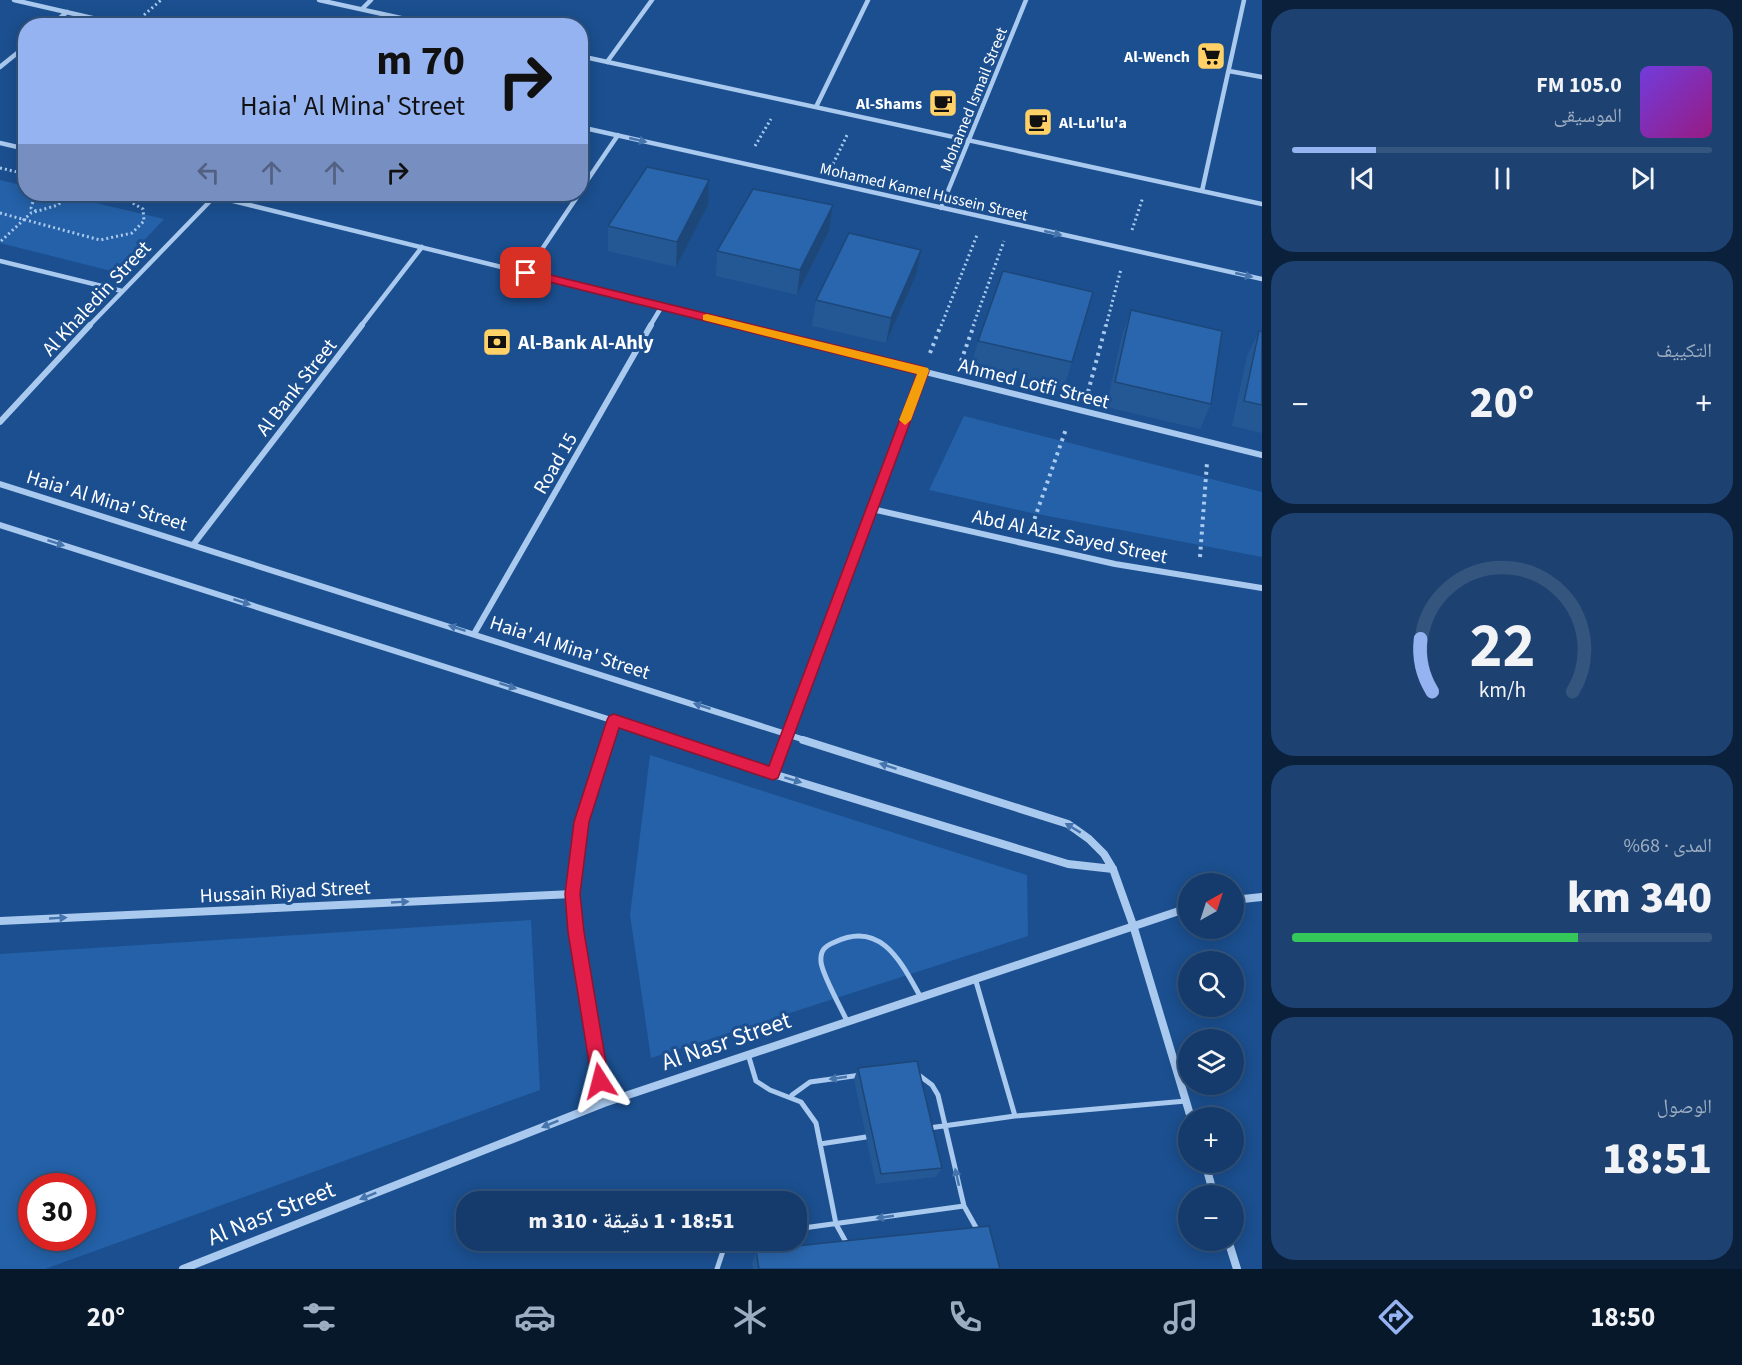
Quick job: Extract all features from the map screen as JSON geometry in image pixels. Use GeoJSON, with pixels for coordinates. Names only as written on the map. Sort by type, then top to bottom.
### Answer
{"type":"FeatureCollection","features":[{"type":"Feature","properties":{"kind":"street"},"geometry":{"type":"LineString","coordinates":[[14,0],[93,18]]}},
{"type":"Feature","properties":{"kind":"street"},"geometry":{"type":"LineString","coordinates":[[319,0],[402,18]]}},
{"type":"Feature","properties":{"kind":"street"},"geometry":{"type":"LineString","coordinates":[[362,9],[371,0]]}},
{"type":"Feature","properties":{"kind":"street"},"geometry":{"type":"LineString","coordinates":[[607,62],[652,0]]}},
{"type":"Feature","properties":{"kind":"street"},"geometry":{"type":"LineString","coordinates":[[816,107],[868,0]]}},
{"type":"Feature","properties":{"kind":"street","name":"Mohamed Ismail Street"},"geometry":{"type":"LineString","coordinates":[[941,208],[1026,0]]}},
{"type":"Feature","properties":{"kind":"street"},"geometry":{"type":"LineString","coordinates":[[1203,191],[1244,0]]}},
{"type":"Feature","properties":{"kind":"street"},"geometry":{"type":"LineString","coordinates":[[60,18],[67,12]]}},
{"type":"Feature","properties":{"kind":"street"},"geometry":{"type":"LineString","coordinates":[[0,67],[18,52]]}},
{"type":"Feature","properties":{"kind":"street"},"geometry":{"type":"LineString","coordinates":[[588,58],[1262,204]]}},
{"type":"Feature","properties":{"kind":"street"},"geometry":{"type":"LineString","coordinates":[[1228,71],[1262,77]]}},
{"type":"Feature","properties":{"kind":"street","name":"Mohamed Kamel Hussein Street"},"geometry":{"type":"LineString","coordinates":[[588,129],[1262,279]]}},
{"type":"Feature","properties":{"kind":"street"},"geometry":{"type":"LineString","coordinates":[[588,180],[618,135]]}},
{"type":"Feature","properties":{"kind":"street"},"geometry":{"type":"LineString","coordinates":[[0,143],[18,147]]}},
{"type":"Feature","properties":{"kind":"street","name":"Al Khaledin Street"},"geometry":{"type":"LineString","coordinates":[[0,422],[122,291],[210,201]]}},
{"type":"Feature","properties":{"kind":"street","name":"Ahmed Lotfi Street"},"geometry":{"type":"LineString","coordinates":[[235,201],[1262,455]]}},
{"type":"Feature","properties":{"kind":"street"},"geometry":{"type":"LineString","coordinates":[[526,273],[574,201]]}},
{"type":"Feature","properties":{"kind":"street","name":"Al Bank Street"},"geometry":{"type":"LineString","coordinates":[[193,545],[422,247]]}},
{"type":"Feature","properties":{"kind":"street"},"geometry":{"type":"LineString","coordinates":[[0,261],[122,291]]}},
{"type":"Feature","properties":{"kind":"street","name":"Road 15"},"geometry":{"type":"LineString","coordinates":[[474,634],[662,306]]}},
{"type":"Feature","properties":{"kind":"street"},"geometry":{"type":"LineString","coordinates":[[773,774],[924,371]]}},
{"type":"Feature","properties":{"kind":"street","name":"Haia' Al Mina' Street"},"geometry":{"type":"LineString","coordinates":[[0,484],[1068,824],[1089,839],[1104,854],[1113,869],[1133,924],[1188,1107]]}},
{"type":"Feature","properties":{"kind":"street","name":"Abd Al Aziz Sayed Street"},"geometry":{"type":"LineString","coordinates":[[872,509],[1025,545],[1199,580],[1262,588]]}},
{"type":"Feature","properties":{"kind":"street"},"geometry":{"type":"LineString","coordinates":[[0,525],[614,720],[773,774],[1068,864],[1113,869]]}},
{"type":"Feature","properties":{"kind":"street"},"geometry":{"type":"LineString","coordinates":[[604,1103],[576,932],[573,894],[582,822],[614,720]]}},
{"type":"Feature","properties":{"kind":"street","name":"Hussain Riyad Street"},"geometry":{"type":"LineString","coordinates":[[0,921],[573,894]]}},
{"type":"Feature","properties":{"kind":"street"},"geometry":{"type":"LineString","coordinates":[[1244,899],[1262,897]]}},
{"type":"Feature","properties":{"kind":"street","name":"Al Nasr Street"},"geometry":{"type":"LineString","coordinates":[[183,1269],[604,1103],[1133,924],[1178,911]]}},
{"type":"Feature","properties":{"kind":"street"},"geometry":{"type":"LineString","coordinates":[[1231,1251],[1236,1269]]}},
{"type":"Feature","properties":{"kind":"lane"},"geometry":{"type":"LineString","coordinates":[[847,1021],[821,964],[821,957],[826,946],[852,935],[865,934],[877,938],[888,946],[897,956],[920,996]]}},
{"type":"Feature","properties":{"kind":"lane"},"geometry":{"type":"LineString","coordinates":[[975,978],[1015,1116]]}},
{"type":"Feature","properties":{"kind":"lane"},"geometry":{"type":"LineString","coordinates":[[748,1054],[755,1080],[761,1085],[792,1095],[811,1112],[816,1123],[836,1224],[852,1252]]}},
{"type":"Feature","properties":{"kind":"lane"},"geometry":{"type":"LineString","coordinates":[[911,1070],[922,1076],[935,1090],[964,1206],[982,1237]]}},
{"type":"Feature","properties":{"kind":"lane"},"geometry":{"type":"LineString","coordinates":[[792,1095],[810,1082],[866,1074]]}},
{"type":"Feature","properties":{"kind":"lane"},"geometry":{"type":"LineString","coordinates":[[925,1129],[1015,1116],[1186,1101]]}},
{"type":"Feature","properties":{"kind":"lane"},"geometry":{"type":"LineString","coordinates":[[820,1144],[866,1137]]}},
{"type":"Feature","properties":{"kind":"lane"},"geometry":{"type":"LineString","coordinates":[[807,1228],[964,1206]]}},
{"type":"Feature","properties":{"kind":"lane"},"geometry":{"type":"LineString","coordinates":[[717,1269],[723,1251]]}},
{"type":"Feature","properties":{"kind":"path"},"geometry":{"type":"LineString","coordinates":[[141,18],[161,0]]}},
{"type":"Feature","properties":{"kind":"path"},"geometry":{"type":"LineString","coordinates":[[744,164],[782,100]]}},
{"type":"Feature","properties":{"kind":"path"},"geometry":{"type":"LineString","coordinates":[[824,182],[857,116]]}},
{"type":"Feature","properties":{"kind":"path"},"geometry":{"type":"LineString","coordinates":[[0,168],[18,172]]}},
{"type":"Feature","properties":{"kind":"path"},"geometry":{"type":"LineString","coordinates":[[1083,411],[1126,249],[1149,179]]}},
{"type":"Feature","properties":{"kind":"path"},"geometry":{"type":"LineString","coordinates":[[33,201],[31,207],[43,212],[58,206],[61,201]]}},
{"type":"Feature","properties":{"kind":"path"},"geometry":{"type":"LineString","coordinates":[[0,213],[100,240],[122,237],[139,227],[144,221],[143,209],[129,201]]}},
{"type":"Feature","properties":{"kind":"path"},"geometry":{"type":"LineString","coordinates":[[0,242],[36,211]]}},
{"type":"Feature","properties":{"kind":"path"},"geometry":{"type":"LineString","coordinates":[[924,371],[983,217]]}},
{"type":"Feature","properties":{"kind":"path"},"geometry":{"type":"LineString","coordinates":[[954,379],[1010,223]]}},
{"type":"Feature","properties":{"kind":"path"},"geometry":{"type":"LineString","coordinates":[[1025,545],[1074,408]]}},
{"type":"Feature","properties":{"kind":"path"},"geometry":{"type":"LineString","coordinates":[[1199,580],[1209,442]]}},
{"type":"Feature","properties":{"kind":"shaded area"},"geometry":{"type":"Polygon","coordinates":[[[0,180],[18,184],[18,201],[88,201],[164,219],[115,272],[0,243],[0,180]]]}},
{"type":"Feature","properties":{"kind":"shaded area"},"geometry":{"type":"Polygon","coordinates":[[[964,416],[1262,492],[1262,557],[1027,512],[929,490],[964,416]]]}},
{"type":"Feature","properties":{"kind":"shaded area"},"geometry":{"type":"Polygon","coordinates":[[[650,755],[1027,875],[1028,936],[651,1058],[630,915],[650,755]]]}},
{"type":"Feature","properties":{"kind":"shaded area"},"geometry":{"type":"Polygon","coordinates":[[[531,920],[540,1090],[96,1251],[96,1173],[18,1173],[18,1251],[95,1251],[45,1269],[0,1269],[0,954],[531,920]]]}},
{"type":"Feature","properties":{"kind":"building"},"geometry":{"type":"Polygon","coordinates":[[[647,167],[709,180],[677,242],[608,226],[647,167]]]}},
{"type":"Feature","properties":{"kind":"building"},"geometry":{"type":"Polygon","coordinates":[[[753,189],[833,205],[800,270],[717,251],[753,189]]]}},
{"type":"Feature","properties":{"kind":"building"},"geometry":{"type":"Polygon","coordinates":[[[849,233],[921,250],[891,318],[816,300],[849,233]]]}},
{"type":"Feature","properties":{"kind":"building"},"geometry":{"type":"Polygon","coordinates":[[[1003,271],[1093,292],[1072,362],[978,341],[1003,271]]]}},
{"type":"Feature","properties":{"kind":"building"},"geometry":{"type":"Polygon","coordinates":[[[1131,310],[1222,331],[1211,404],[1115,382],[1131,310]]]}},
{"type":"Feature","properties":{"kind":"building"},"geometry":{"type":"Polygon","coordinates":[[[1259,331],[1262,331],[1262,405],[1244,401],[1259,331]]]}},
{"type":"Feature","properties":{"kind":"building"},"geometry":{"type":"Polygon","coordinates":[[[917,1061],[942,1168],[881,1174],[858,1068],[917,1061]]]}},
{"type":"Feature","properties":{"kind":"building"},"geometry":{"type":"Polygon","coordinates":[[[989,1226],[1000,1269],[759,1269],[756,1251],[807,1251],[807,1245],[989,1226]]]}},
{"type":"Feature","properties":{"kind":"slow traffic"},"geometry":{"type":"LineString","coordinates":[[707,318],[924,371],[905,420]]}},
{"type":"Feature","properties":{"kind":"place","name":"Al-Wench"},"geometry":{"type":"Point","coordinates":[1211,56]}},
{"type":"Feature","properties":{"kind":"place","name":"Al-Shams"},"geometry":{"type":"Point","coordinates":[943,103]}},
{"type":"Feature","properties":{"kind":"place","name":"Al-Lu'lu'a"},"geometry":{"type":"Point","coordinates":[1038,122]}},
{"type":"Feature","properties":{"kind":"place","name":"Al-Bank Al-Ahly"},"geometry":{"type":"Point","coordinates":[497,342]}},
{"type":"Feature","properties":{"kind":"route"},"geometry":{"type":"LineString","coordinates":[[526,273],[924,371],[773,774],[614,720],[582,822],[573,894],[576,932],[600,1081]]}}]}
